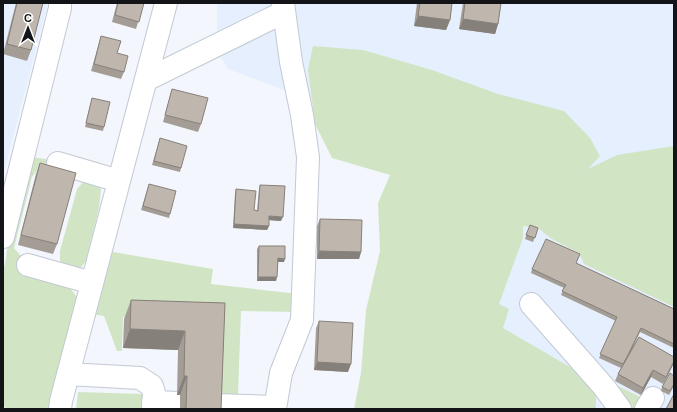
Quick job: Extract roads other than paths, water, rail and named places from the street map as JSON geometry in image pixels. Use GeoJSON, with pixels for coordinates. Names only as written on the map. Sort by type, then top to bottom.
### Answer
{"type":"FeatureCollection","features":[{"type":"Feature","properties":{"kind":"street"},"geometry":{"type":"LineString","coordinates":[[3,237],[60,3]]}},
{"type":"Feature","properties":{"kind":"street"},"geometry":{"type":"LineString","coordinates":[[60,409],[166,3]]}},
{"type":"Feature","properties":{"kind":"street"},"geometry":{"type":"LineString","coordinates":[[146,80],[284,8],[291,62],[302,115],[308,157],[302,320],[281,373],[275,408],[215,405]]}},
{"type":"Feature","properties":{"kind":"street"},"geometry":{"type":"LineString","coordinates":[[58,163],[119,180]]}},
{"type":"Feature","properties":{"kind":"street"},"geometry":{"type":"LineString","coordinates":[[28,265],[92,283]]}},
{"type":"Feature","properties":{"kind":"street"},"geometry":{"type":"LineString","coordinates":[[531,304],[604,387],[620,409]]}},
{"type":"Feature","properties":{"kind":"street"},"geometry":{"type":"LineString","coordinates":[[68,374],[140,378],[152,386],[154,392],[153,406],[180,403]]}}]}
